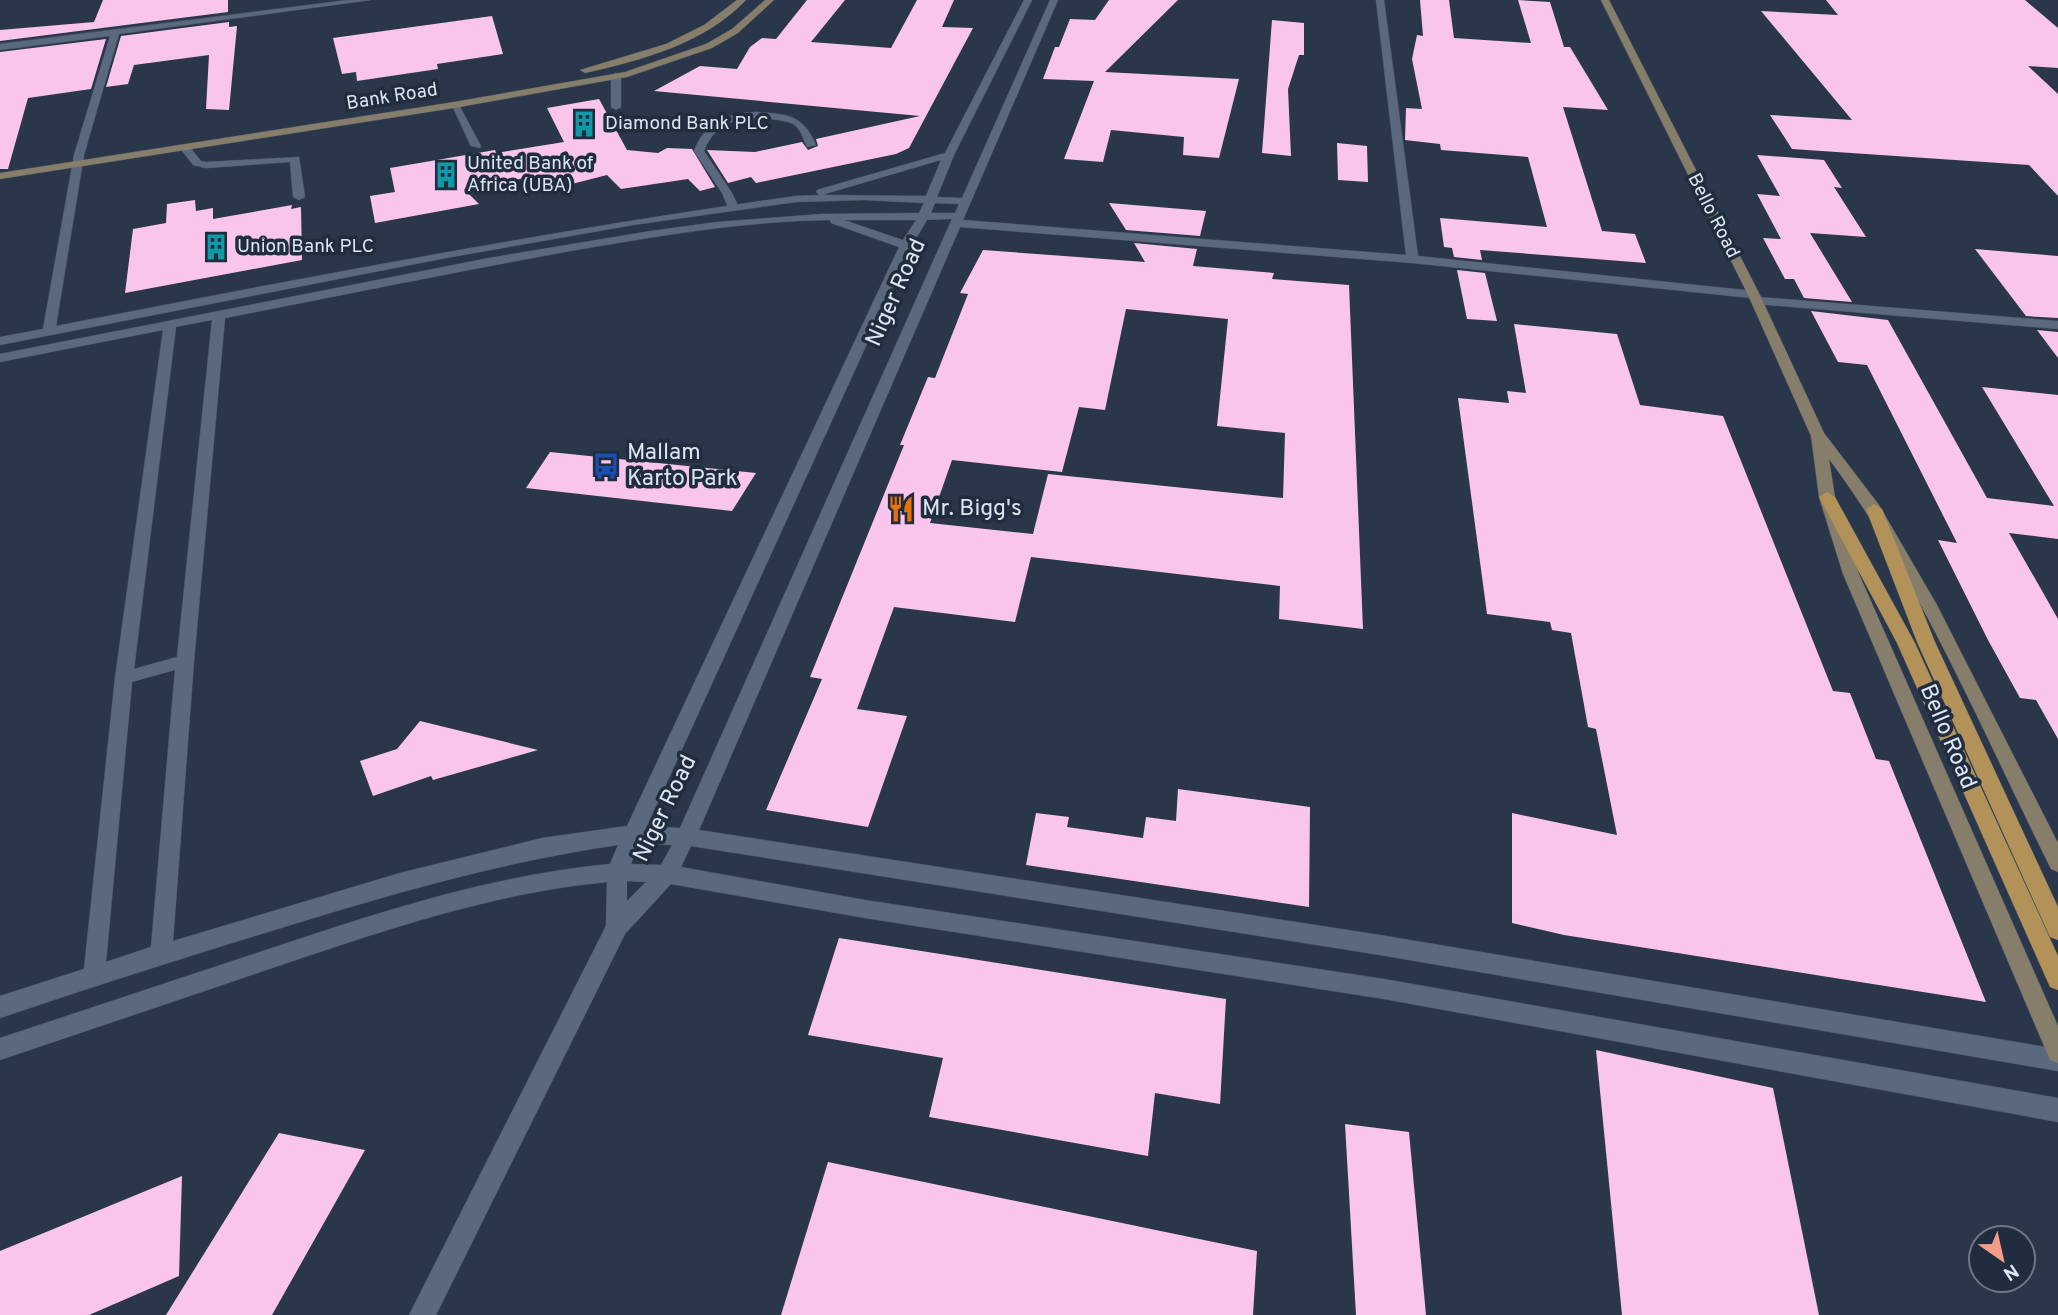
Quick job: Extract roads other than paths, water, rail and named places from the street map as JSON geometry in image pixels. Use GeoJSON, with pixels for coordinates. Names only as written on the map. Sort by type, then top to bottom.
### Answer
{"type":"FeatureCollection","features":[{"type":"Feature","properties":{"kind":"main road"},"geometry":{"type":"LineString","coordinates":[[1827,497],[1916,643],[2058,930]]}},
{"type":"Feature","properties":{"kind":"main road"},"geometry":{"type":"LineString","coordinates":[[1874,509],[1916,643],[2058,979]]}},
{"type":"Feature","properties":{"kind":"street"},"geometry":{"type":"LineString","coordinates":[[0,47],[367,0]]}},
{"type":"Feature","properties":{"kind":"street","name":"Bank Road"},"geometry":{"type":"LineString","coordinates":[[0,166],[186,148],[605,66],[691,37],[742,0]]}},
{"type":"Feature","properties":{"kind":"street","name":"Bank Road"},"geometry":{"type":"LineString","coordinates":[[0,176],[78,160],[286,127],[454,105],[616,76],[709,46],[735,31],[770,0]]}},
{"type":"Feature","properties":{"kind":"street","name":"Niger Road"},"geometry":{"type":"LineString","coordinates":[[617,927],[617,872],[633,834],[906,245],[924,215],[949,155],[1028,0]]}},
{"type":"Feature","properties":{"kind":"street","name":"Niger Road"},"geometry":{"type":"LineString","coordinates":[[617,927],[667,874],[686,837],[1054,0]]}},
{"type":"Feature","properties":{"kind":"street"},"geometry":{"type":"LineString","coordinates":[[1372,1],[1380,0],[1412,259]]}},
{"type":"Feature","properties":{"kind":"street","name":"Bello Road"},"geometry":{"type":"LineString","coordinates":[[1605,0],[1755,298],[1817,434],[1874,509],[1929,605],[2058,863]]}},
{"type":"Feature","properties":{"kind":"street"},"geometry":{"type":"LineString","coordinates":[[49,331],[78,160],[115,32]]}},
{"type":"Feature","properties":{"kind":"street"},"geometry":{"type":"LineString","coordinates":[[616,76],[616,107]]}},
{"type":"Feature","properties":{"kind":"street"},"geometry":{"type":"LineString","coordinates":[[454,105],[476,146]]}},
{"type":"Feature","properties":{"kind":"street"},"geometry":{"type":"LineString","coordinates":[[733,208],[727,192],[699,150],[707,131],[722,119],[744,114],[769,115],[794,121],[803,127],[811,145]]}},
{"type":"Feature","properties":{"kind":"street"},"geometry":{"type":"LineString","coordinates":[[186,148],[197,163],[206,165],[295,159],[299,197]]}},
{"type":"Feature","properties":{"kind":"street"},"geometry":{"type":"LineString","coordinates":[[0,341],[460,252],[796,199],[949,155]]}},
{"type":"Feature","properties":{"kind":"street"},"geometry":{"type":"LineString","coordinates":[[796,199],[966,201]]}},
{"type":"Feature","properties":{"kind":"street"},"geometry":{"type":"LineString","coordinates":[[0,358],[489,262],[651,234],[717,225],[822,217],[924,215],[1412,259],[1755,298],[2058,325]]}},
{"type":"Feature","properties":{"kind":"street"},"geometry":{"type":"LineString","coordinates":[[822,217],[906,245]]}},
{"type":"Feature","properties":{"kind":"street"},"geometry":{"type":"LineString","coordinates":[[161,954],[185,662],[219,315]]}},
{"type":"Feature","properties":{"kind":"street"},"geometry":{"type":"LineString","coordinates":[[94,975],[124,678],[170,325]]}},
{"type":"Feature","properties":{"kind":"street","name":"Bello Road"},"geometry":{"type":"LineString","coordinates":[[1817,434],[1827,497],[1851,574],[2058,1052]]}},
{"type":"Feature","properties":{"kind":"street"},"geometry":{"type":"LineString","coordinates":[[124,678],[185,662]]}},
{"type":"Feature","properties":{"kind":"street"},"geometry":{"type":"LineString","coordinates":[[0,1007],[161,954],[400,882],[542,847],[633,834],[686,837],[1380,945],[2058,1060]]}},
{"type":"Feature","properties":{"kind":"street"},"geometry":{"type":"LineString","coordinates":[[0,1049],[373,924],[489,892],[555,878],[617,872],[667,874],[879,911],[1384,989],[2058,1110]]}},
{"type":"Feature","properties":{"kind":"street"},"geometry":{"type":"LineString","coordinates":[[422,1315],[617,927]]}},
{"type":"Feature","properties":{"kind":"place","name":"Diamond Bank PLC"},"geometry":{"type":"Point","coordinates":[584,124]}},
{"type":"Feature","properties":{"kind":"place","name":"United Bank of Africa (UBA)"},"geometry":{"type":"Point","coordinates":[446,175]}},
{"type":"Feature","properties":{"kind":"place","name":"Union Bank PLC"},"geometry":{"type":"Point","coordinates":[216,247]}},
{"type":"Feature","properties":{"kind":"place","name":"Mallam Karto Park"},"geometry":{"type":"Point","coordinates":[606,466]}},
{"type":"Feature","properties":{"kind":"place","name":"Mr. Bigg's"},"geometry":{"type":"Point","coordinates":[901,509]}}]}
